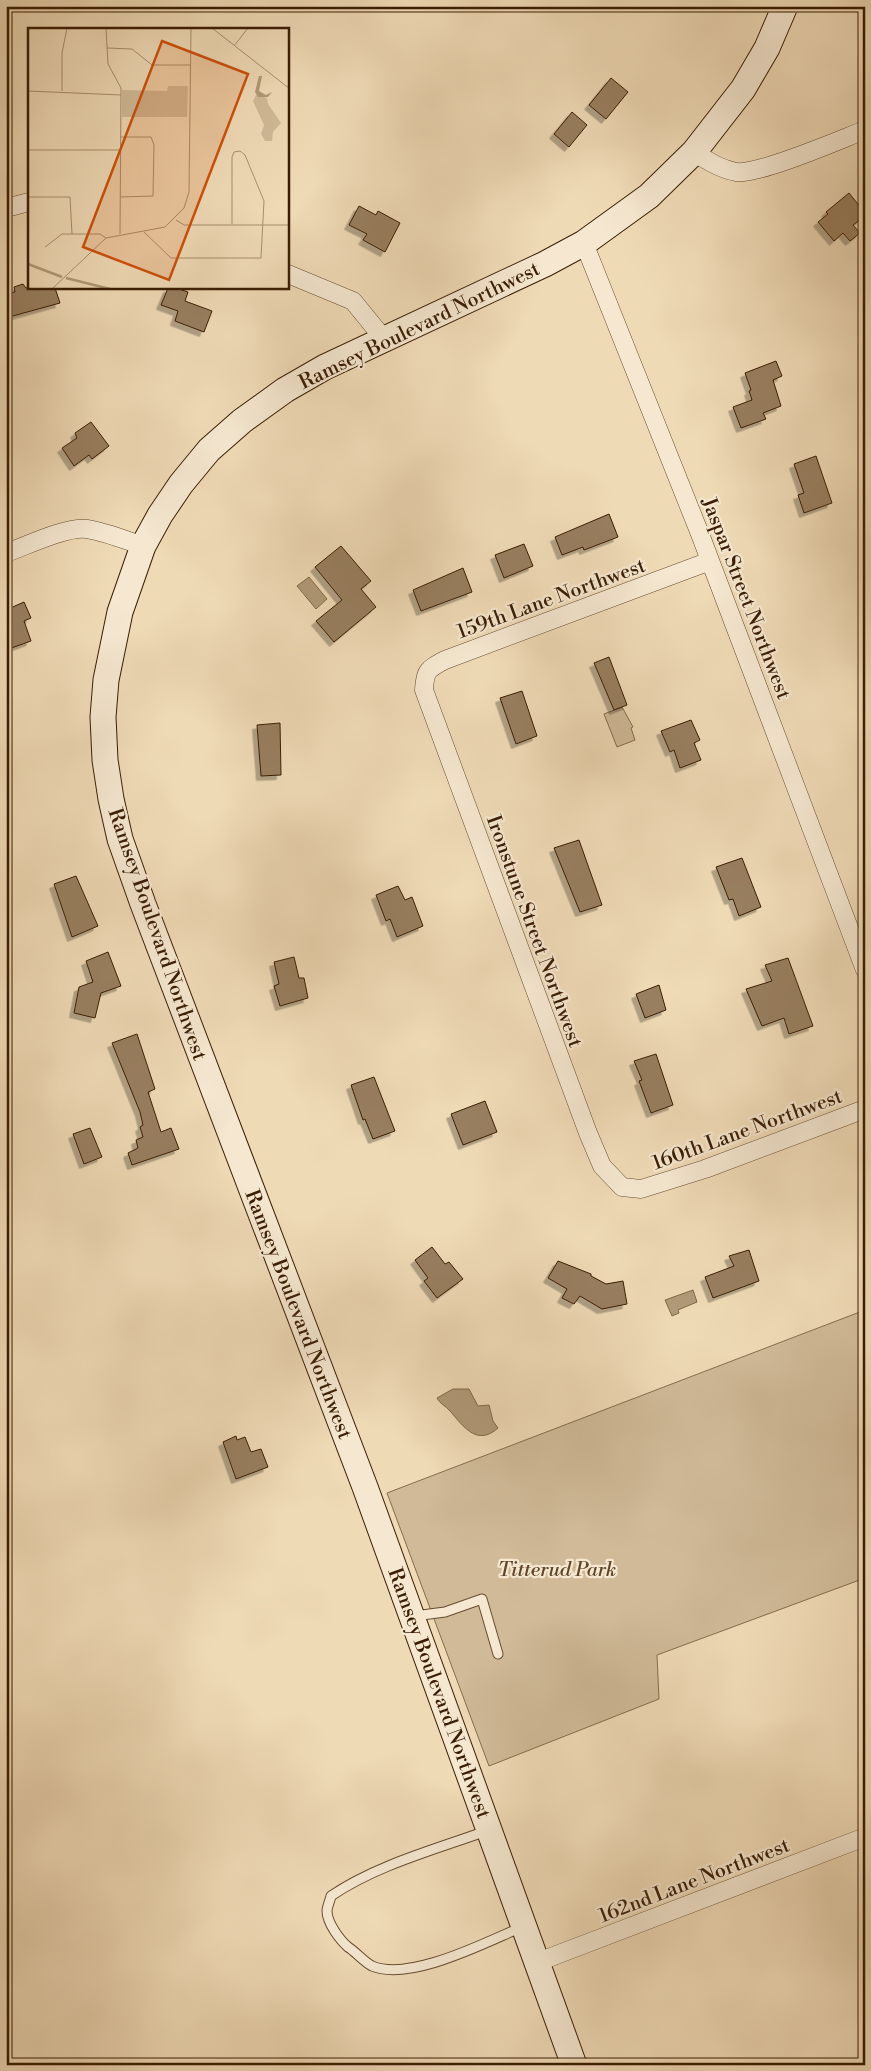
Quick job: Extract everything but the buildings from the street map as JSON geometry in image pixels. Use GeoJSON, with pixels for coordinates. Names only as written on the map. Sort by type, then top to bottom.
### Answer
{"type":"FeatureCollection","features":[{"type":"Feature","properties":{"kind":"street","name":"Ramsey Boulevard Northwest"},"geometry":{"type":"LineString","coordinates":[[574,2065],[365,1487],[120,839],[105,760],[103,717],[106,680],[120,612],[143,546],[160,515],[181,484],[209,450],[242,421],[285,390],[309,376],[545,264],[584,243],[649,196],[694,152],[743,89],[767,48],[785,6]]}},
{"type":"Feature","properties":{"kind":"street"},"geometry":{"type":"LineString","coordinates":[[694,152],[715,166],[738,172],[762,168],[865,130]]}},
{"type":"Feature","properties":{"kind":"street"},"geometry":{"type":"LineString","coordinates":[[6,208],[28,202]]}},
{"type":"Feature","properties":{"kind":"street","name":"Jaspar Street Northwest"},"geometry":{"type":"LineString","coordinates":[[584,243],[710,561],[865,970]]}},
{"type":"Feature","properties":{"kind":"street"},"geometry":{"type":"LineString","coordinates":[[289,274],[352,301],[384,339]]}},
{"type":"Feature","properties":{"kind":"street"},"geometry":{"type":"LineString","coordinates":[[6,553],[58,533],[85,528],[143,546]]}},
{"type":"Feature","properties":{"kind":"street","name":"159th Lane Northwest"},"geometry":{"type":"LineString","coordinates":[[424,690],[424,679],[429,668],[445,660],[710,561]]}},
{"type":"Feature","properties":{"kind":"street","name":"Ironstune Street Northwest"},"geometry":{"type":"LineString","coordinates":[[424,690],[588,1134],[602,1166],[616,1180]]}},
{"type":"Feature","properties":{"kind":"street","name":"160th Lane Northwest"},"geometry":{"type":"LineString","coordinates":[[616,1180],[622,1187],[641,1189],[705,1170],[865,1109]]}},
{"type":"Feature","properties":{"kind":"street","name":"162nd Lane Northwest"},"geometry":{"type":"LineString","coordinates":[[538,1962],[865,1837]]}},
{"type":"Feature","properties":{"kind":"lane"},"geometry":{"type":"LineString","coordinates":[[412,1617],[445,1612],[482,1600],[498,1654]]}},
{"type":"Feature","properties":{"kind":"lane"},"geometry":{"type":"LineString","coordinates":[[489,1829],[349,1884],[331,1896],[327,1912],[330,1922],[344,1943],[372,1966],[388,1968],[407,1968],[436,1963],[524,1926]]}},
{"type":"Feature","properties":{"kind":"green space"},"geometry":{"type":"Polygon","coordinates":[[[622,707],[633,727],[631,728],[635,740],[617,747],[604,714],[622,707]]]}},
{"type":"Feature","properties":{"kind":"green space","name":"Titterud Park"},"geometry":{"type":"Polygon","coordinates":[[[865,1310],[865,1578],[657,1655],[659,1699],[489,1766],[387,1493],[865,1310]]]}},
{"type":"Feature","properties":{"kind":"shaded area"},"geometry":{"type":"Polygon","coordinates":[[[309,577],[327,599],[316,609],[297,586],[309,577]]]}},
{"type":"Feature","properties":{"kind":"shaded area"},"geometry":{"type":"Polygon","coordinates":[[[693,1290],[697,1302],[678,1310],[679,1313],[672,1316],[665,1300],[693,1290]]]}},
{"type":"Feature","properties":{"kind":"shaded area"},"geometry":{"type":"Polygon","coordinates":[[[453,1389],[469,1389],[478,1406],[489,1405],[493,1421],[498,1428],[490,1433],[477,1435],[465,1428],[437,1398],[453,1389]]]}}]}
